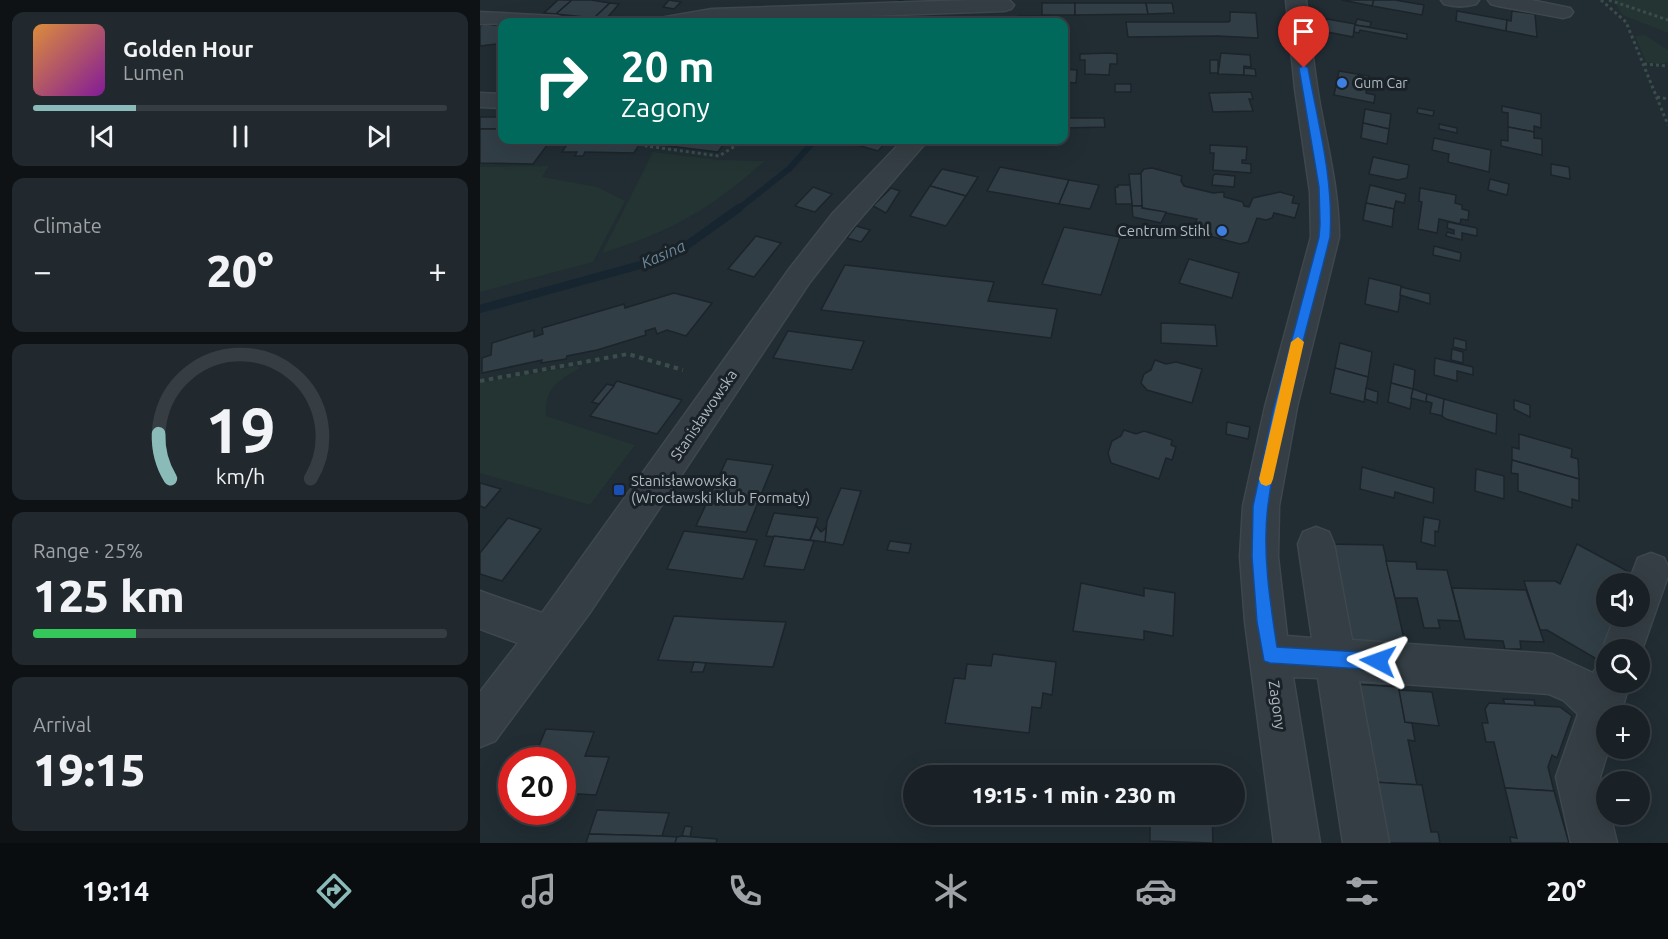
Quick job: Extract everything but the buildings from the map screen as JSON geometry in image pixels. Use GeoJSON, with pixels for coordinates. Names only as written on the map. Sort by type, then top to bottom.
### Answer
{"type":"FeatureCollection","features":[{"type":"Feature","properties":{"kind":"street"},"geometry":{"type":"LineString","coordinates":[[692,18],[705,0]]}},
{"type":"Feature","properties":{"kind":"street","name":"Zagony"},"geometry":{"type":"LineString","coordinates":[[1296,0],[1302,56],[1326,212],[1325,237],[1281,407],[1261,506],[1260,557],[1270,655],[1297,843]]}},
{"type":"Feature","properties":{"kind":"street"},"geometry":{"type":"LineString","coordinates":[[1451,0],[1469,0]]}},
{"type":"Feature","properties":{"kind":"street"},"geometry":{"type":"LineString","coordinates":[[1498,0],[1563,12]]}},
{"type":"Feature","properties":{"kind":"street"},"geometry":{"type":"LineString","coordinates":[[726,18],[908,8],[1002,9]]}},
{"type":"Feature","properties":{"kind":"street"},"geometry":{"type":"LineString","coordinates":[[480,18],[498,19]]}},
{"type":"Feature","properties":{"kind":"street"},"geometry":{"type":"LineString","coordinates":[[480,100],[498,100]]}},
{"type":"Feature","properties":{"kind":"street","name":"Stanisławowska"},"geometry":{"type":"LineString","coordinates":[[482,721],[589,581],[800,275],[843,220],[912,144]]}},
{"type":"Feature","properties":{"kind":"street"},"geometry":{"type":"LineString","coordinates":[[1316,544],[1366,843]]}},
{"type":"Feature","properties":{"kind":"street"},"geometry":{"type":"LineString","coordinates":[[483,616],[549,635]]}},
{"type":"Feature","properties":{"kind":"street"},"geometry":{"type":"LineString","coordinates":[[1270,655],[1552,674],[1577,686],[1606,694],[1578,777],[1594,843]]}},
{"type":"Feature","properties":{"kind":"path"},"geometry":{"type":"LineString","coordinates":[[1601,0],[1626,22],[1668,125]]}},
{"type":"Feature","properties":{"kind":"path"},"geometry":{"type":"LineString","coordinates":[[1609,0],[1668,20]]}},
{"type":"Feature","properties":{"kind":"path"},"geometry":{"type":"LineString","coordinates":[[1644,64],[1668,66]]}},
{"type":"Feature","properties":{"kind":"path"},"geometry":{"type":"LineString","coordinates":[[1657,97],[1668,99]]}},
{"type":"Feature","properties":{"kind":"path"},"geometry":{"type":"LineString","coordinates":[[648,144],[646,146],[719,156],[738,144]]}},
{"type":"Feature","properties":{"kind":"path"},"geometry":{"type":"LineString","coordinates":[[480,381],[628,354],[674,365],[683,370]]}},
{"type":"Feature","properties":{"kind":"shaded area"},"geometry":{"type":"Polygon","coordinates":[[[1614,0],[1668,0],[1668,33],[1622,15],[1614,0]]]}},
{"type":"Feature","properties":{"kind":"shaded area"},"geometry":{"type":"Polygon","coordinates":[[[868,16],[867,18],[818,18],[868,16]]]}},
{"type":"Feature","properties":{"kind":"shaded area"},"geometry":{"type":"Polygon","coordinates":[[[1645,35],[1668,50],[1668,62],[1661,64],[1646,62],[1635,36],[1645,35]]]}},
{"type":"Feature","properties":{"kind":"shaded area"},"geometry":{"type":"Polygon","coordinates":[[[653,152],[719,160],[765,161],[726,193],[689,217],[649,237],[602,253],[653,152]]]}},
{"type":"Feature","properties":{"kind":"shaded area"},"geometry":{"type":"Polygon","coordinates":[[[549,166],[542,177],[597,187],[625,201],[593,262],[480,292],[480,167],[549,166]]]}},
{"type":"Feature","properties":{"kind":"shaded area"},"geometry":{"type":"Polygon","coordinates":[[[577,366],[580,368],[565,377],[550,392],[547,399],[546,416],[635,445],[590,505],[480,473],[480,383],[577,366]]]}},
{"type":"Feature","properties":{"kind":"waterway","name":"Kasina"},"geometry":{"type":"LineString","coordinates":[[893,18],[901,0]]}},
{"type":"Feature","properties":{"kind":"waterway","name":"Kasina"},"geometry":{"type":"LineString","coordinates":[[737,210],[789,169],[811,144]]}},
{"type":"Feature","properties":{"kind":"waterway","name":"Kasina"},"geometry":{"type":"LineString","coordinates":[[480,309],[644,264],[683,248],[739,208]]}},
{"type":"Feature","properties":{"kind":"slow traffic"},"geometry":{"type":"LineString","coordinates":[[1266,479],[1298,342]]}},
{"type":"Feature","properties":{"kind":"place","name":"Gum Car"},"geometry":{"type":"Point","coordinates":[1342,83]}},
{"type":"Feature","properties":{"kind":"place","name":"Centrum Stihl"},"geometry":{"type":"Point","coordinates":[1222,231]}},
{"type":"Feature","properties":{"kind":"place","name":"Stanisławowska (Wrocławski Klub Formaty)"},"geometry":{"type":"Point","coordinates":[619,490]}},
{"type":"Feature","properties":{"kind":"route"},"geometry":{"type":"LineString","coordinates":[[1304,68],[1324,187],[1326,224],[1325,237],[1281,407],[1261,506],[1260,557],[1265,622],[1270,655],[1378,661]]}}]}
